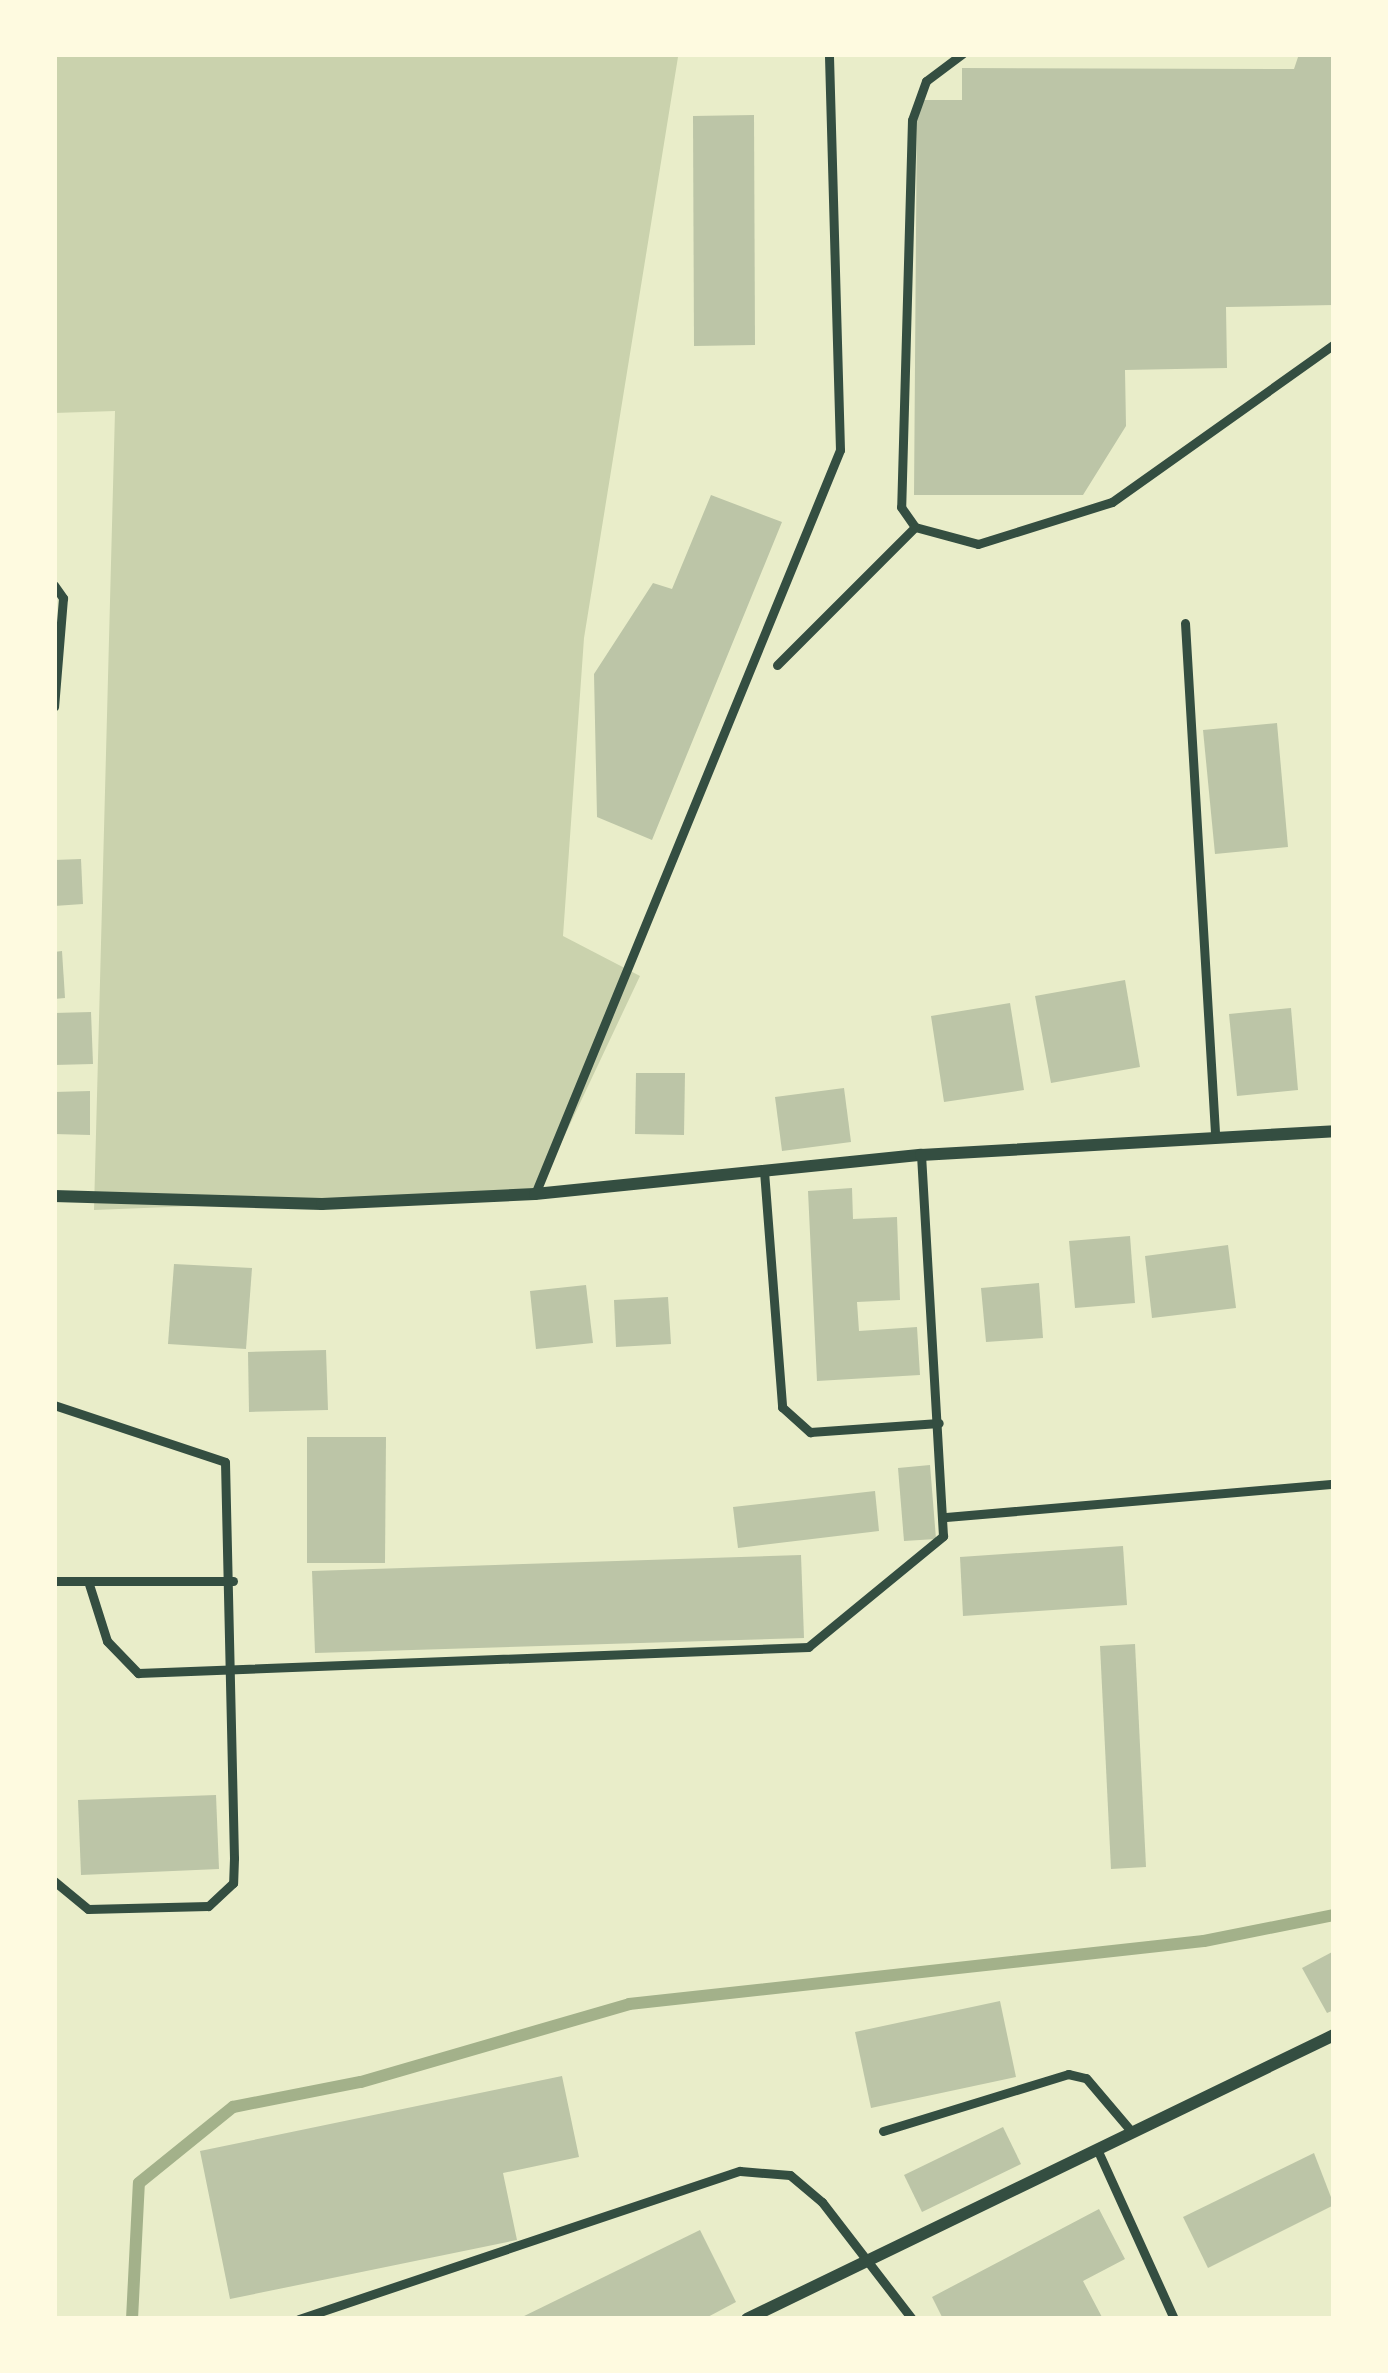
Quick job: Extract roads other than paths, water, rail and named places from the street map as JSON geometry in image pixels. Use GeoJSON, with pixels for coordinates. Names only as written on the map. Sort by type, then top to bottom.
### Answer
{"type":"FeatureCollection","features":[{"type":"Feature","properties":{"kind":"street"},"geometry":{"type":"LineString","coordinates":[[54,1196],[322,1204],[535,1194],[922,1155],[1215,1132],[1334,1131]]}},
{"type":"Feature","properties":{"kind":"street"},"geometry":{"type":"LineString","coordinates":[[747,2319],[1334,2035]]}},
{"type":"Feature","properties":{"kind":"lane"},"geometry":{"type":"LineString","coordinates":[[535,1194],[840,450],[829,54]]}},
{"type":"Feature","properties":{"kind":"lane"},"geometry":{"type":"LineString","coordinates":[[962,54],[926,81],[912,120],[901,507],[915,527],[978,544],[1112,502],[1334,344]]}},
{"type":"Feature","properties":{"kind":"lane"},"geometry":{"type":"LineString","coordinates":[[777,665],[915,527]]}},
{"type":"Feature","properties":{"kind":"lane"},"geometry":{"type":"LineString","coordinates":[[54,585],[63,598],[54,707]]}},
{"type":"Feature","properties":{"kind":"lane"},"geometry":{"type":"LineString","coordinates":[[1184,623],[1215,1132]]}},
{"type":"Feature","properties":{"kind":"lane"},"geometry":{"type":"LineString","coordinates":[[88,1581],[119,1661],[138,1673],[231,1674],[792,1654],[916,1568],[946,1517],[922,1155]]}},
{"type":"Feature","properties":{"kind":"lane"},"geometry":{"type":"LineString","coordinates":[[764,1172],[782,1407],[810,1432],[940,1423]]}},
{"type":"Feature","properties":{"kind":"lane"},"geometry":{"type":"LineString","coordinates":[[54,1405],[225,1462],[233,1581],[226,1896],[208,1906],[88,1910],[54,1881]]}},
{"type":"Feature","properties":{"kind":"lane"},"geometry":{"type":"LineString","coordinates":[[946,1517],[1334,1484]]}},
{"type":"Feature","properties":{"kind":"lane"},"geometry":{"type":"LineString","coordinates":[[54,1581],[233,1581]]}},
{"type":"Feature","properties":{"kind":"lane"},"geometry":{"type":"LineString","coordinates":[[883,2131],[1068,2074],[1085,2078],[1132,2132]]}},
{"type":"Feature","properties":{"kind":"lane"},"geometry":{"type":"LineString","coordinates":[[1097,2149],[1174,2319]]}},
{"type":"Feature","properties":{"kind":"lane"},"geometry":{"type":"LineString","coordinates":[[299,2319],[740,2171],[790,2175],[871,2256],[912,2319]]}},
{"type":"Feature","properties":{"kind":"waterway"},"geometry":{"type":"LineString","coordinates":[[132,2319],[139,2183],[233,2107],[361,2082],[629,2004],[1204,1941],[1334,1915]]}}]}
